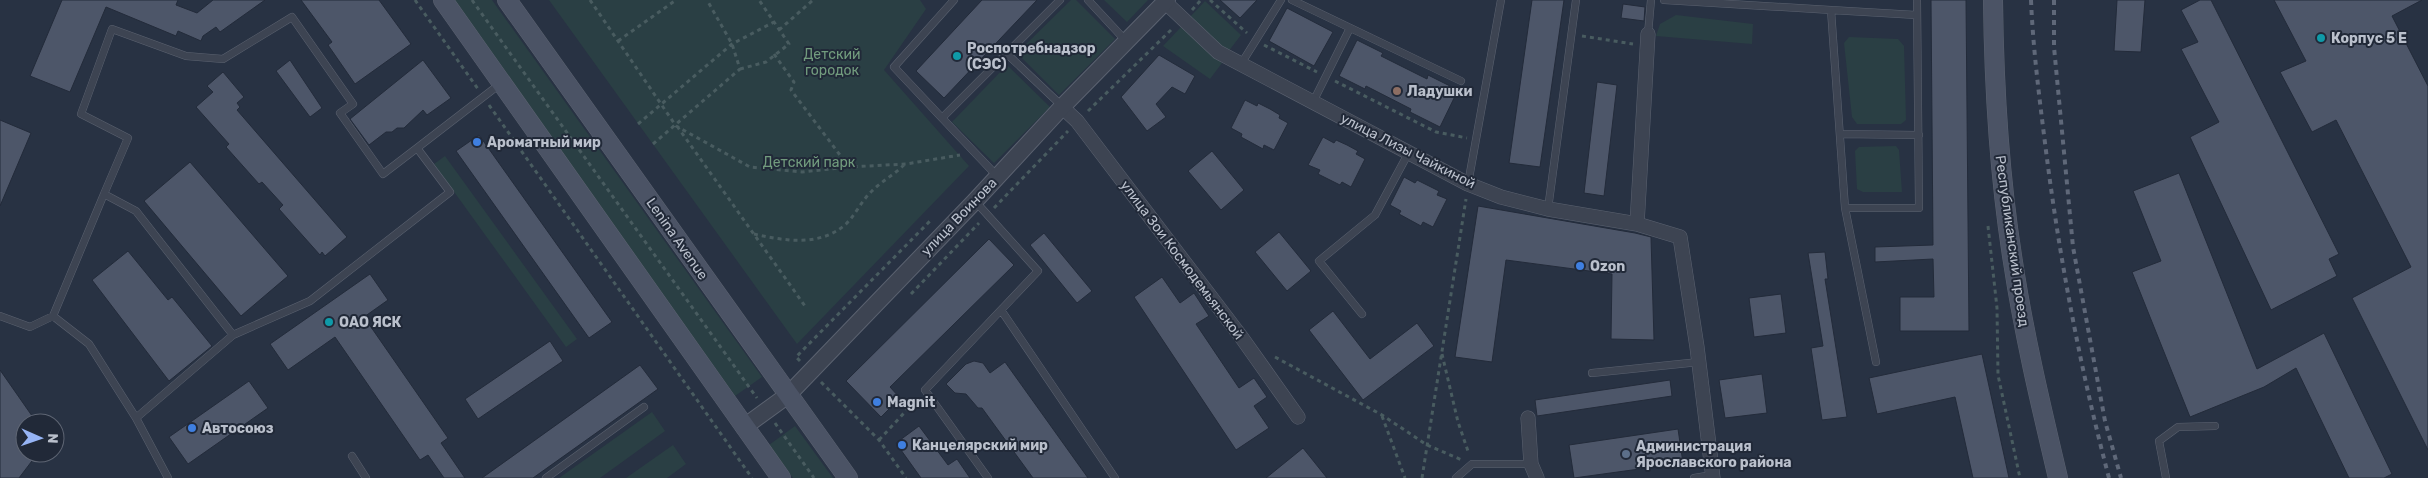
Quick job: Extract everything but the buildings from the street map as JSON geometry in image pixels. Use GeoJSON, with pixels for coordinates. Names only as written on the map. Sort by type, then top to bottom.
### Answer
{"type":"FeatureCollection","features":[{"type":"Feature","properties":{"kind":"main road"},"geometry":{"type":"LineString","coordinates":[[443,0],[781,478]]}},
{"type":"Feature","properties":{"kind":"main road","name":"Lenina Avenue"},"geometry":{"type":"LineString","coordinates":[[507,0],[848,478]]}},
{"type":"Feature","properties":{"kind":"main road","name":"Республиканский проезд"},"geometry":{"type":"LineString","coordinates":[[1993,0],[1994,75],[2000,169],[2012,260],[2026,337],[2058,478]]}},
{"type":"Feature","properties":{"kind":"street","name":"улица Воинова"},"geometry":{"type":"LineString","coordinates":[[744,426],[788,395],[975,201],[1062,106],[1166,1]]}},
{"type":"Feature","properties":{"kind":"street","name":"улица Лизы Чайкиной"},"geometry":{"type":"LineString","coordinates":[[1166,1],[1218,52],[1468,184],[1501,197],[1548,209],[1637,224],[1680,237],[1699,362]]}},
{"type":"Feature","properties":{"kind":"street"},"geometry":{"type":"LineString","coordinates":[[1637,224],[1647,40]]}},
{"type":"Feature","properties":{"kind":"street","name":"улица Зои Космодемьянской"},"geometry":{"type":"LineString","coordinates":[[1062,106],[1077,121],[1242,338],[1298,417]]}},
{"type":"Feature","properties":{"kind":"street"},"geometry":{"type":"LineString","coordinates":[[1699,362],[1712,476]]}},
{"type":"Feature","properties":{"kind":"street"},"geometry":{"type":"LineString","coordinates":[[1528,418],[1531,464],[1537,478]]}},
{"type":"Feature","properties":{"kind":"lane"},"geometry":{"type":"LineString","coordinates":[[954,0],[894,68],[997,176]]}},
{"type":"Feature","properties":{"kind":"lane"},"geometry":{"type":"LineString","coordinates":[[942,118],[1060,0]]}},
{"type":"Feature","properties":{"kind":"lane"},"geometry":{"type":"LineString","coordinates":[[1088,0],[1126,41]]}},
{"type":"Feature","properties":{"kind":"lane"},"geometry":{"type":"LineString","coordinates":[[1241,64],[1281,0]]}},
{"type":"Feature","properties":{"kind":"lane"},"geometry":{"type":"LineString","coordinates":[[1292,0],[1461,81]]}},
{"type":"Feature","properties":{"kind":"lane"},"geometry":{"type":"LineString","coordinates":[[1468,184],[1501,0]]}},
{"type":"Feature","properties":{"kind":"lane"},"geometry":{"type":"LineString","coordinates":[[1548,209],[1576,0]]}},
{"type":"Feature","properties":{"kind":"lane"},"geometry":{"type":"LineString","coordinates":[[1647,40],[1651,0]]}},
{"type":"Feature","properties":{"kind":"lane"},"geometry":{"type":"LineString","coordinates":[[1664,0],[1916,15]]}},
{"type":"Feature","properties":{"kind":"lane"},"geometry":{"type":"LineString","coordinates":[[1845,208],[1919,208],[1917,0]]}},
{"type":"Feature","properties":{"kind":"lane"},"geometry":{"type":"LineString","coordinates":[[1831,10],[1845,208],[1876,362]]}},
{"type":"Feature","properties":{"kind":"lane"},"geometry":{"type":"LineString","coordinates":[[0,316],[30,327],[53,316],[128,138],[81,114],[112,29],[186,56],[223,59],[292,17],[353,104],[340,113],[383,174],[501,83]]}},
{"type":"Feature","properties":{"kind":"lane"},"geometry":{"type":"LineString","coordinates":[[1313,102],[1350,28]]}},
{"type":"Feature","properties":{"kind":"lane"},"geometry":{"type":"LineString","coordinates":[[1006,53],[1062,106]]}},
{"type":"Feature","properties":{"kind":"lane"},"geometry":{"type":"LineString","coordinates":[[1840,134],[1919,134]]}},
{"type":"Feature","properties":{"kind":"lane"},"geometry":{"type":"LineString","coordinates":[[136,418],[233,335],[310,301],[450,192],[417,148]]}},
{"type":"Feature","properties":{"kind":"lane"},"geometry":{"type":"LineString","coordinates":[[1362,314],[1319,261],[1375,214],[1409,152]]}},
{"type":"Feature","properties":{"kind":"lane"},"geometry":{"type":"LineString","coordinates":[[104,194],[136,211],[233,335]]}},
{"type":"Feature","properties":{"kind":"lane"},"geometry":{"type":"LineString","coordinates":[[975,201],[1038,271],[925,390],[988,478]]}},
{"type":"Feature","properties":{"kind":"lane"},"geometry":{"type":"LineString","coordinates":[[1001,310],[1115,478]]}},
{"type":"Feature","properties":{"kind":"lane"},"geometry":{"type":"LineString","coordinates":[[53,316],[89,344],[136,418],[168,478]]}},
{"type":"Feature","properties":{"kind":"lane"},"geometry":{"type":"LineString","coordinates":[[1592,373],[1699,362]]}},
{"type":"Feature","properties":{"kind":"lane"},"geometry":{"type":"LineString","coordinates":[[546,478],[644,407]]}},
{"type":"Feature","properties":{"kind":"lane"},"geometry":{"type":"LineString","coordinates":[[2166,478],[2159,441],[2178,427],[2215,426]]}},
{"type":"Feature","properties":{"kind":"lane"},"geometry":{"type":"LineString","coordinates":[[352,456],[366,478]]}},
{"type":"Feature","properties":{"kind":"lane"},"geometry":{"type":"LineString","coordinates":[[1456,478],[1472,464],[1531,464]]}},
{"type":"Feature","properties":{"kind":"lane"},"geometry":{"type":"LineString","coordinates":[[1694,478],[1712,476]]}},
{"type":"Feature","properties":{"kind":"path"},"geometry":{"type":"LineString","coordinates":[[415,0],[752,478]]}},
{"type":"Feature","properties":{"kind":"path"},"geometry":{"type":"LineString","coordinates":[[472,0],[814,478]]}},
{"type":"Feature","properties":{"kind":"path"},"geometry":{"type":"LineString","coordinates":[[590,0],[676,126],[805,306]]}},
{"type":"Feature","properties":{"kind":"path"},"geometry":{"type":"LineString","coordinates":[[618,41],[676,0]]}},
{"type":"Feature","properties":{"kind":"path"},"geometry":{"type":"LineString","coordinates":[[707,0],[732,44],[740,69]]}},
{"type":"Feature","properties":{"kind":"path"},"geometry":{"type":"LineString","coordinates":[[653,144],[740,69],[766,62],[789,44],[759,0]]}},
{"type":"Feature","properties":{"kind":"path"},"geometry":{"type":"LineString","coordinates":[[778,30],[813,0]]}},
{"type":"Feature","properties":{"kind":"path"},"geometry":{"type":"LineString","coordinates":[[906,299],[1077,121],[1201,0]]}},
{"type":"Feature","properties":{"kind":"path"},"geometry":{"type":"LineString","coordinates":[[638,124],[732,44],[774,22]]}},
{"type":"Feature","properties":{"kind":"path"},"geometry":{"type":"LineString","coordinates":[[1572,34],[1647,40]]}},
{"type":"Feature","properties":{"kind":"path"},"geometry":{"type":"LineString","coordinates":[[774,54],[794,82],[791,90],[849,167]]}},
{"type":"Feature","properties":{"kind":"path"},"geometry":{"type":"LineString","coordinates":[[676,126],[750,167],[802,172],[906,164],[960,155]]}},
{"type":"Feature","properties":{"kind":"path"},"geometry":{"type":"LineString","coordinates":[[753,234],[806,241],[822,238],[846,223],[873,189],[906,164]]}},
{"type":"Feature","properties":{"kind":"path"},"geometry":{"type":"LineString","coordinates":[[1422,478],[1468,184]]}},
{"type":"Feature","properties":{"kind":"path"},"geometry":{"type":"LineString","coordinates":[[906,478],[879,440],[796,357],[932,220]]}},
{"type":"Feature","properties":{"kind":"path"},"geometry":{"type":"LineString","coordinates":[[1988,226],[1997,308],[1998,375],[2020,478]]}},
{"type":"Feature","properties":{"kind":"path"},"geometry":{"type":"LineString","coordinates":[[1266,352],[1382,416],[1427,444],[1472,464]]}},
{"type":"Feature","properties":{"kind":"path"},"geometry":{"type":"LineString","coordinates":[[1442,352],[1458,422],[1472,464]]}},
{"type":"Feature","properties":{"kind":"path"},"geometry":{"type":"LineString","coordinates":[[823,384],[830,377]]}},
{"type":"Feature","properties":{"kind":"path"},"geometry":{"type":"LineString","coordinates":[[879,440],[908,411],[925,390]]}},
{"type":"Feature","properties":{"kind":"path"},"geometry":{"type":"LineString","coordinates":[[1382,416],[1405,478]]}},
{"type":"Feature","properties":{"kind":"green space"},"geometry":{"type":"Polygon","coordinates":[[[451,0],[492,0],[762,377],[735,396],[451,0]]]}},
{"type":"Feature","properties":{"kind":"green space","name":"Детский парк"},"geometry":{"type":"Polygon","coordinates":[[[549,0],[920,0],[926,9],[884,70],[969,166],[797,344],[549,0]]]}},
{"type":"Feature","properties":{"kind":"green space"},"geometry":{"type":"Polygon","coordinates":[[[1071,0],[1076,0],[1115,39],[1059,95],[1017,53],[1071,0]]]}},
{"type":"Feature","properties":{"kind":"green space"},"geometry":{"type":"Polygon","coordinates":[[[1104,0],[1148,0],[1127,22],[1104,0]]]}},
{"type":"Feature","properties":{"kind":"green space"},"geometry":{"type":"Polygon","coordinates":[[[1205,1],[1241,35],[1228,52],[1189,18],[1205,1]]]}},
{"type":"Feature","properties":{"kind":"green space"},"geometry":{"type":"Polygon","coordinates":[[[1676,15],[1753,24],[1752,44],[1656,36],[1660,24],[1676,15]]]}},
{"type":"Feature","properties":{"kind":"green space"},"geometry":{"type":"Polygon","coordinates":[[[1181,27],[1222,63],[1210,79],[1163,46],[1181,27]]]}},
{"type":"Feature","properties":{"kind":"green space"},"geometry":{"type":"Polygon","coordinates":[[[1849,37],[1898,39],[1904,46],[1906,120],[1901,124],[1857,124],[1852,117],[1844,43],[1849,37]]]}},
{"type":"Feature","properties":{"kind":"green space"},"geometry":{"type":"Polygon","coordinates":[[[1007,65],[1050,107],[994,163],[952,122],[1007,65]]]}},
{"type":"Feature","properties":{"kind":"green space"},"geometry":{"type":"Polygon","coordinates":[[[1896,146],[1899,150],[1902,192],[1863,192],[1857,189],[1855,151],[1859,147],[1896,146]]]}},
{"type":"Feature","properties":{"kind":"green space"},"geometry":{"type":"Polygon","coordinates":[[[445,156],[577,339],[566,347],[434,164],[445,156]]]}},
{"type":"Feature","properties":{"kind":"green space"},"geometry":{"type":"Polygon","coordinates":[[[652,412],[665,431],[600,478],[559,478],[652,412]]]}},
{"type":"Feature","properties":{"kind":"green space"},"geometry":{"type":"Polygon","coordinates":[[[795,426],[833,478],[793,478],[769,445],[795,426]]]}},
{"type":"Feature","properties":{"kind":"green space"},"geometry":{"type":"Polygon","coordinates":[[[673,445],[686,464],[667,478],[626,478],[673,445]]]}},
{"type":"Feature","properties":{"kind":"railway"},"geometry":{"type":"LineString","coordinates":[[2031,0],[2038,89],[2057,228],[2071,312],[2098,437],[2109,478]]}},
{"type":"Feature","properties":{"kind":"railway"},"geometry":{"type":"LineString","coordinates":[[2054,0],[2054,47],[2073,247],[2105,421],[2121,478]]}},
{"type":"Feature","properties":{"kind":"place","name":"Корпус 5 E"},"geometry":{"type":"Point","coordinates":[2321,38]}},
{"type":"Feature","properties":{"kind":"place","name":"Роспотребнадзор (СЭС)"},"geometry":{"type":"Point","coordinates":[957,56]}},
{"type":"Feature","properties":{"kind":"place","name":"Ладушки"},"geometry":{"type":"Point","coordinates":[1397,91]}},
{"type":"Feature","properties":{"kind":"place","name":"Ароматный мир"},"geometry":{"type":"Point","coordinates":[477,142]}},
{"type":"Feature","properties":{"kind":"place","name":"Ozon"},"geometry":{"type":"Point","coordinates":[1580,266]}},
{"type":"Feature","properties":{"kind":"place","name":"ОАО ЯСК"},"geometry":{"type":"Point","coordinates":[329,322]}},
{"type":"Feature","properties":{"kind":"place","name":"Magnit"},"geometry":{"type":"Point","coordinates":[877,402]}},
{"type":"Feature","properties":{"kind":"place","name":"Автосоюз"},"geometry":{"type":"Point","coordinates":[192,428]}},
{"type":"Feature","properties":{"kind":"place","name":"Канцелярский мир"},"geometry":{"type":"Point","coordinates":[902,445]}},
{"type":"Feature","properties":{"kind":"place","name":"Администрация Ярославского района"},"geometry":{"type":"Point","coordinates":[1626,454]}},
{"type":"Feature","properties":{"kind":"park label","name":"Детский городок"},"geometry":{"type":"Point","coordinates":[832,62]}}]}
